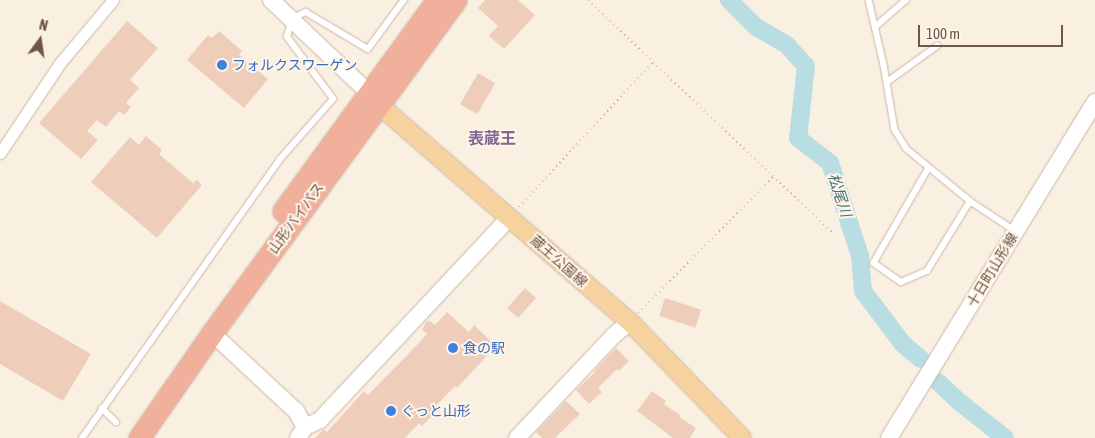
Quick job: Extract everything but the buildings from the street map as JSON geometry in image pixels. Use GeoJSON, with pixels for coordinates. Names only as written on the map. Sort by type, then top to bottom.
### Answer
{"type":"FeatureCollection","features":[{"type":"Feature","properties":{"kind":"highway","name":"山形バイパス"},"geometry":{"type":"LineString","coordinates":[[139,438],[373,98],[437,0]]}},
{"type":"Feature","properties":{"kind":"highway","name":"山形バイパス"},"geometry":{"type":"LineString","coordinates":[[119,430],[373,98],[456,0]]}},
{"type":"Feature","properties":{"kind":"highway"},"geometry":{"type":"LineString","coordinates":[[144,438],[165,399]]}},
{"type":"Feature","properties":{"kind":"main road","name":"蔵王公園線"},"geometry":{"type":"LineString","coordinates":[[373,98],[630,322],[742,438]]}},
{"type":"Feature","properties":{"kind":"street"},"geometry":{"type":"LineString","coordinates":[[0,153],[60,63],[113,0]]}},
{"type":"Feature","properties":{"kind":"street"},"geometry":{"type":"LineString","coordinates":[[271,0],[292,18],[373,98]]}},
{"type":"Feature","properties":{"kind":"street","name":"十日町山形線"},"geometry":{"type":"LineString","coordinates":[[889,438],[1095,102]]}},
{"type":"Feature","properties":{"kind":"street"},"geometry":{"type":"LineString","coordinates":[[212,333],[296,411],[302,432],[320,420],[509,218]]}},
{"type":"Feature","properties":{"kind":"street"},"geometry":{"type":"LineString","coordinates":[[517,438],[614,335],[630,322]]}},
{"type":"Feature","properties":{"kind":"lane"},"geometry":{"type":"LineString","coordinates":[[82,438],[280,159],[333,99],[287,37],[292,18],[306,12],[368,49],[404,0]]}},
{"type":"Feature","properties":{"kind":"lane"},"geometry":{"type":"LineString","coordinates":[[869,0],[887,82],[895,130],[907,150],[970,201],[1016,231]]}},
{"type":"Feature","properties":{"kind":"lane"},"geometry":{"type":"LineString","coordinates":[[875,27],[906,0]]}},
{"type":"Feature","properties":{"kind":"lane"},"geometry":{"type":"LineString","coordinates":[[887,82],[937,46]]}},
{"type":"Feature","properties":{"kind":"lane"},"geometry":{"type":"LineString","coordinates":[[929,168],[874,263],[900,282],[927,271],[970,201]]}},
{"type":"Feature","properties":{"kind":"lane"},"geometry":{"type":"LineString","coordinates":[[102,408],[119,430]]}},
{"type":"Feature","properties":{"kind":"path"},"geometry":{"type":"LineString","coordinates":[[588,0],[833,233]]}},
{"type":"Feature","properties":{"kind":"path"},"geometry":{"type":"LineString","coordinates":[[509,218],[654,62]]}},
{"type":"Feature","properties":{"kind":"path"},"geometry":{"type":"LineString","coordinates":[[630,322],[774,176]]}},
{"type":"Feature","properties":{"kind":"waterway","name":"松尾川"},"geometry":{"type":"LineString","coordinates":[[729,0],[756,27],[786,44],[806,66],[798,138],[830,163],[860,256],[863,291],[903,344],[921,359]]}},
{"type":"Feature","properties":{"kind":"waterway","name":"松尾川"},"geometry":{"type":"LineString","coordinates":[[938,382],[957,400],[1005,438]]}},
{"type":"Feature","properties":{"kind":"place","name":"フォルクスワーゲン"},"geometry":{"type":"Point","coordinates":[222,65]}},
{"type":"Feature","properties":{"kind":"place","name":"食の駅"},"geometry":{"type":"Point","coordinates":[453,348]}},
{"type":"Feature","properties":{"kind":"place","name":"ぐっと山形"},"geometry":{"type":"Point","coordinates":[391,411]}},
{"type":"Feature","properties":{"kind":"district","name":"表蔵王"},"geometry":{"type":"Point","coordinates":[492,138]}}]}
